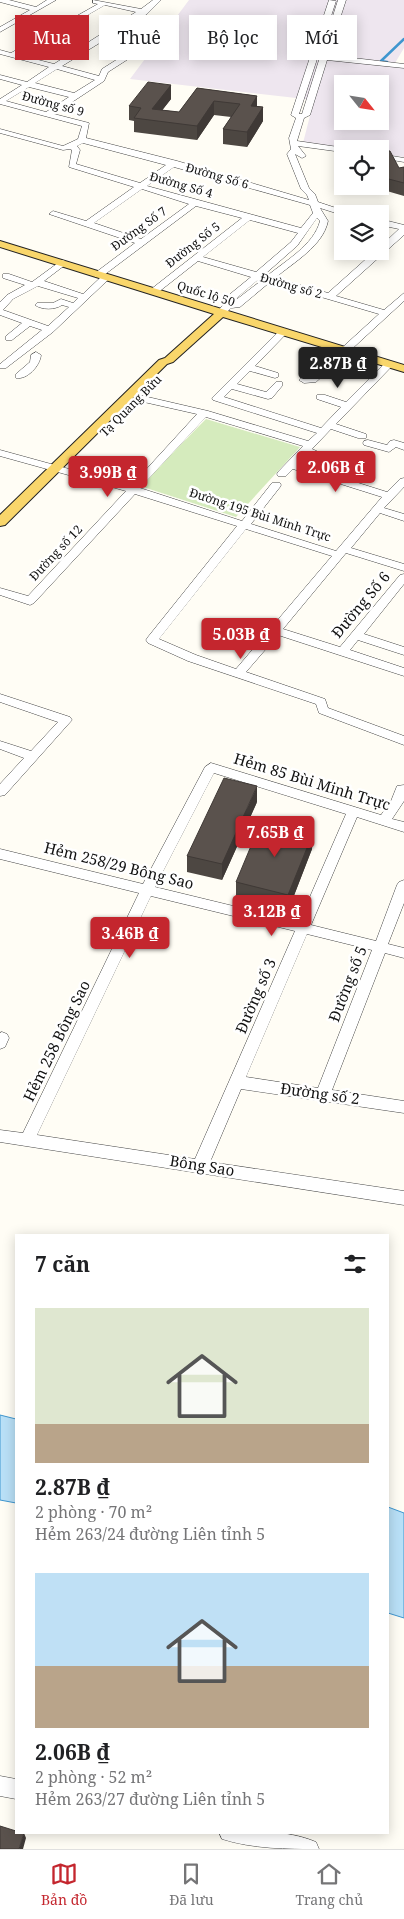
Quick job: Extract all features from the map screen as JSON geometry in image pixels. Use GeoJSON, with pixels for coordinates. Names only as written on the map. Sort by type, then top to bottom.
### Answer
{"type":"FeatureCollection","features":[{"type":"Feature","properties":{"kind":"main road","name":"Quốc lộ 50"},"geometry":{"type":"LineString","coordinates":[[0,244],[153,292],[224,310],[283,332],[404,369]]}},
{"type":"Feature","properties":{"kind":"main road","name":"Tạ Quang Bửu"},"geometry":{"type":"LineString","coordinates":[[0,536],[137,386],[224,310]]}},
{"type":"Feature","properties":{"kind":"main road","name":"Tạ Quang Bửu"},"geometry":{"type":"LineString","coordinates":[[0,522],[63,468],[139,398],[172,364],[169,360]]}},
{"type":"Feature","properties":{"kind":"street"},"geometry":{"type":"LineString","coordinates":[[0,0],[37,9]]}},
{"type":"Feature","properties":{"kind":"street"},"geometry":{"type":"LineString","coordinates":[[0,30],[52,0]]}},
{"type":"Feature","properties":{"kind":"street"},"geometry":{"type":"LineString","coordinates":[[93,0],[144,12]]}},
{"type":"Feature","properties":{"kind":"street"},"geometry":{"type":"LineString","coordinates":[[0,102],[144,12],[158,0]]}},
{"type":"Feature","properties":{"kind":"street","name":"Tạ Quang Bửu"},"geometry":{"type":"LineString","coordinates":[[327,15],[332,0]]}},
{"type":"Feature","properties":{"kind":"street","name":"Tạ Quang Bửu"},"geometry":{"type":"LineString","coordinates":[[337,15],[342,0]]}},
{"type":"Feature","properties":{"kind":"street"},"geometry":{"type":"LineString","coordinates":[[13,56],[104,3]]}},
{"type":"Feature","properties":{"kind":"street"},"geometry":{"type":"LineString","coordinates":[[0,52],[101,79]]}},
{"type":"Feature","properties":{"kind":"street"},"geometry":{"type":"LineString","coordinates":[[47,115],[101,79],[105,71],[122,60]]}},
{"type":"Feature","properties":{"kind":"street","name":"Tạ Quang Bửu"},"geometry":{"type":"LineString","coordinates":[[313,60],[295,115],[300,117],[306,115],[323,60]]}},
{"type":"Feature","properties":{"kind":"street"},"geometry":{"type":"LineString","coordinates":[[351,60],[404,66]]}},
{"type":"Feature","properties":{"kind":"street"},"geometry":{"type":"LineString","coordinates":[[0,77],[74,96]]}},
{"type":"Feature","properties":{"kind":"street","name":"Đường số 9"},"geometry":{"type":"LineString","coordinates":[[0,102],[86,125],[82,140]]}},
{"type":"Feature","properties":{"kind":"street","name":"Tạ Quang Bửu"},"geometry":{"type":"LineString","coordinates":[[224,310],[237,306],[313,242],[322,230],[324,221],[311,194],[306,190],[291,154],[300,117]]}},
{"type":"Feature","properties":{"kind":"street"},"geometry":{"type":"LineString","coordinates":[[0,131],[63,148],[72,146],[82,140]]}},
{"type":"Feature","properties":{"kind":"street","name":"Đường Số 6"},"geometry":{"type":"LineString","coordinates":[[82,140],[174,164],[317,209],[334,212]]}},
{"type":"Feature","properties":{"kind":"street","name":"Đường Số 4"},"geometry":{"type":"LineString","coordinates":[[72,146],[76,150],[72,165],[195,203],[304,232]]}},
{"type":"Feature","properties":{"kind":"street"},"geometry":{"type":"LineString","coordinates":[[294,147],[334,150]]}},
{"type":"Feature","properties":{"kind":"street"},"geometry":{"type":"LineString","coordinates":[[389,158],[404,160]]}},
{"type":"Feature","properties":{"kind":"street"},"geometry":{"type":"LineString","coordinates":[[87,224],[174,164]]}},
{"type":"Feature","properties":{"kind":"street","name":"Đường Số 7"},"geometry":{"type":"LineString","coordinates":[[3,366],[50,330],[84,297],[102,276],[142,242],[195,203]]}},
{"type":"Feature","properties":{"kind":"street","name":"Tạ Quang Bửu"},"geometry":{"type":"LineString","coordinates":[[224,310],[227,301],[304,232],[317,209]]}},
{"type":"Feature","properties":{"kind":"street"},"geometry":{"type":"LineString","coordinates":[[53,214],[142,242]]}},
{"type":"Feature","properties":{"kind":"street","name":"Đường Số 5"},"geometry":{"type":"LineString","coordinates":[[153,292],[249,217]]}},
{"type":"Feature","properties":{"kind":"street"},"geometry":{"type":"LineString","coordinates":[[389,225],[404,229]]}},
{"type":"Feature","properties":{"kind":"street"},"geometry":{"type":"LineString","coordinates":[[328,297],[404,229]]}},
{"type":"Feature","properties":{"kind":"street","name":"Đường số 2"},"geometry":{"type":"LineString","coordinates":[[197,258],[385,314]]}},
{"type":"Feature","properties":{"kind":"street"},"geometry":{"type":"LineString","coordinates":[[0,308],[10,297],[62,263]]}},
{"type":"Feature","properties":{"kind":"street"},"geometry":{"type":"LineString","coordinates":[[6,276],[84,297]]}},
{"type":"Feature","properties":{"kind":"street"},"geometry":{"type":"LineString","coordinates":[[304,380],[313,380],[404,296]]}},
{"type":"Feature","properties":{"kind":"street"},"geometry":{"type":"LineString","coordinates":[[40,304],[55,306],[61,302],[75,306]]}},
{"type":"Feature","properties":{"kind":"street"},"geometry":{"type":"LineString","coordinates":[[0,312],[50,330]]}},
{"type":"Feature","properties":{"kind":"street"},"geometry":{"type":"LineString","coordinates":[[9,338],[29,322]]}},
{"type":"Feature","properties":{"kind":"street"},"geometry":{"type":"LineString","coordinates":[[283,332],[217,398],[325,428],[389,449],[394,443],[404,446]]}},
{"type":"Feature","properties":{"kind":"street"},"geometry":{"type":"LineString","coordinates":[[19,376],[35,364],[36,355]]}},
{"type":"Feature","properties":{"kind":"street"},"geometry":{"type":"LineString","coordinates":[[389,364],[290,465],[152,640],[192,658],[321,702],[323,710],[404,741]]}},
{"type":"Feature","properties":{"kind":"street"},"geometry":{"type":"LineString","coordinates":[[230,385],[268,396],[277,379],[248,367]]}},
{"type":"Feature","properties":{"kind":"street"},"geometry":{"type":"LineString","coordinates":[[321,397],[348,406]]}},
{"type":"Feature","properties":{"kind":"street"},"geometry":{"type":"LineString","coordinates":[[139,398],[204,413],[307,447],[332,462]]}},
{"type":"Feature","properties":{"kind":"street","name":"Đường số 12"},"geometry":{"type":"LineString","coordinates":[[0,591],[30,601],[204,413]]}},
{"type":"Feature","properties":{"kind":"street","name":"Đường 195 Bùi Minh Trực"},"geometry":{"type":"LineString","coordinates":[[1,454],[63,468],[243,524],[404,568]]}},
{"type":"Feature","properties":{"kind":"street"},"geometry":{"type":"LineString","coordinates":[[290,465],[389,496]]}},
{"type":"Feature","properties":{"kind":"street"},"geometry":{"type":"LineString","coordinates":[[239,673],[377,509],[404,481]]}},
{"type":"Feature","properties":{"kind":"street"},"geometry":{"type":"LineString","coordinates":[[377,509],[404,518]]}},
{"type":"Feature","properties":{"kind":"street","name":"Đường Số 6"},"geometry":{"type":"LineString","coordinates":[[342,652],[404,577]]}},
{"type":"Feature","properties":{"kind":"street"},"geometry":{"type":"LineString","coordinates":[[275,630],[404,672]]}},
{"type":"Feature","properties":{"kind":"street"},"geometry":{"type":"LineString","coordinates":[[356,635],[404,651]]}},
{"type":"Feature","properties":{"kind":"street"},"geometry":{"type":"LineString","coordinates":[[0,698],[66,720],[0,792]]}},
{"type":"Feature","properties":{"kind":"street"},"geometry":{"type":"LineString","coordinates":[[0,745],[33,756]]}},
{"type":"Feature","properties":{"kind":"street","name":"Hẻm 85 Bùi Minh Trực"},"geometry":{"type":"LineString","coordinates":[[210,767],[404,827]]}},
{"type":"Feature","properties":{"kind":"street","name":"Hẻm 258 Bông Sao"},"geometry":{"type":"LineString","coordinates":[[27,1140],[147,890],[210,767]]}},
{"type":"Feature","properties":{"kind":"street"},"geometry":{"type":"LineString","coordinates":[[384,821],[397,802],[402,789]]}},
{"type":"Feature","properties":{"kind":"street","name":"Đường số 3"},"geometry":{"type":"LineString","coordinates":[[200,1166],[353,812]]}},
{"type":"Feature","properties":{"kind":"street","name":"Hẻm 258/29 Bông Sao"},"geometry":{"type":"LineString","coordinates":[[0,854],[404,954]]}},
{"type":"Feature","properties":{"kind":"street","name":"Đường số 5"},"geometry":{"type":"LineString","coordinates":[[323,1095],[404,887]]}},
{"type":"Feature","properties":{"kind":"street","name":"Đường số 2"},"geometry":{"type":"LineString","coordinates":[[236,1082],[404,1107]]}},
{"type":"Feature","properties":{"kind":"street","name":"Bông Sao"},"geometry":{"type":"LineString","coordinates":[[0,1136],[404,1198]]}},
{"type":"Feature","properties":{"kind":"street"},"geometry":{"type":"LineString","coordinates":[[0,1786],[15,1789]]}},
{"type":"Feature","properties":{"kind":"street"},"geometry":{"type":"LineString","coordinates":[[235,1834],[267,1845],[309,1849]]}},
{"type":"Feature","properties":{"kind":"shaded area"},"geometry":{"type":"Polygon","coordinates":[[[189,0],[404,0],[404,48],[395,63],[404,65],[404,157],[389,155],[389,140],[334,140],[334,148],[303,143],[314,100],[130,79],[144,60],[179,60],[178,15],[189,0]]]}},
{"type":"Feature","properties":{"kind":"green space"},"geometry":{"type":"Polygon","coordinates":[[[206,419],[300,447],[236,517],[140,486],[206,419]]]}},
{"type":"Feature","properties":{"kind":"water"},"geometry":{"type":"Polygon","coordinates":[[[0,1415],[15,1419],[15,1503],[0,1500],[0,1415]]]}},
{"type":"Feature","properties":{"kind":"water"},"geometry":{"type":"Polygon","coordinates":[[[389,1507],[404,1513],[404,1618],[389,1613],[389,1507]]]}},
{"type":"Feature","properties":{"kind":"building"},"geometry":{"type":"Polygon","coordinates":[[[148,82],[171,85],[152,109],[179,112],[197,88],[257,96],[251,106],[263,107],[247,132],[223,129],[240,104],[214,101],[197,126],[134,118],[141,108],[129,106],[148,82]]]}},
{"type":"Feature","properties":{"kind":"building"},"geometry":{"type":"Polygon","coordinates":[[[389,151],[399,168],[404,167],[404,183],[389,179],[389,151]]]}},
{"type":"Feature","properties":{"kind":"building"},"geometry":{"type":"Polygon","coordinates":[[[224,778],[257,786],[222,864],[187,856],[224,778]]]}},
{"type":"Feature","properties":{"kind":"building"},"geometry":{"type":"Polygon","coordinates":[[[261,822],[313,833],[288,895],[236,882],[261,822]]]}},
{"type":"Feature","properties":{"kind":"building"},"geometry":{"type":"Polygon","coordinates":[[[0,1826],[15,1831],[15,1834],[24,1834],[19,1849],[0,1849],[0,1826]]]}},
{"type":"Feature","properties":{"kind":"waterway"},"geometry":{"type":"LineString","coordinates":[[387,62],[381,61],[404,39]]}}]}
